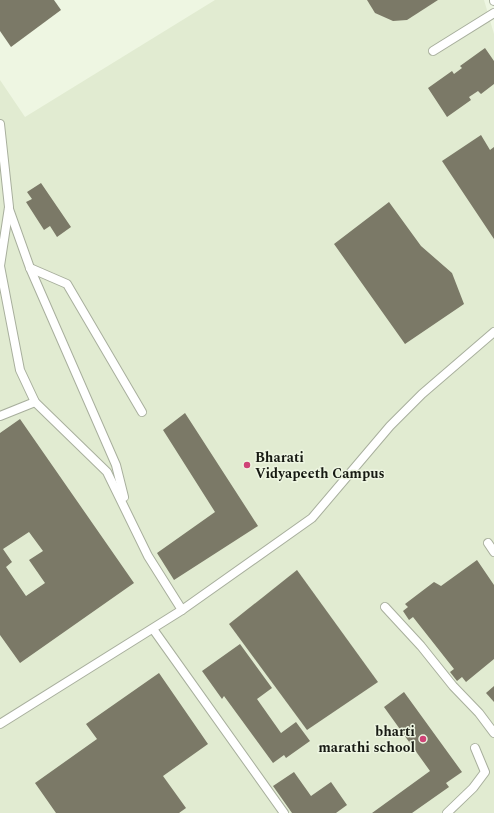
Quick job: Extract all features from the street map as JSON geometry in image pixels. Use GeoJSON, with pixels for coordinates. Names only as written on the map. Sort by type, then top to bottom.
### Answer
{"type":"FeatureCollection","features":[{"type":"Feature","properties":{"kind":"lane"},"geometry":{"type":"LineString","coordinates":[[433,51],[494,13]]}},
{"type":"Feature","properties":{"kind":"lane"},"geometry":{"type":"LineString","coordinates":[[0,124],[2,130],[9,207],[30,268],[116,465],[128,514]]}},
{"type":"Feature","properties":{"kind":"lane"},"geometry":{"type":"LineString","coordinates":[[9,207],[0,266],[20,370],[35,402],[107,472],[148,556],[182,610]]}},
{"type":"Feature","properties":{"kind":"lane"},"geometry":{"type":"LineString","coordinates":[[30,268],[67,284],[142,412]]}},
{"type":"Feature","properties":{"kind":"lane"},"geometry":{"type":"LineString","coordinates":[[0,724],[182,610],[312,518],[390,426],[422,394],[494,332]]}},
{"type":"Feature","properties":{"kind":"lane"},"geometry":{"type":"LineString","coordinates":[[0,416],[35,402]]}},
{"type":"Feature","properties":{"kind":"lane"},"geometry":{"type":"LineString","coordinates":[[488,543],[494,552]]}},
{"type":"Feature","properties":{"kind":"lane"},"geometry":{"type":"LineString","coordinates":[[385,607],[421,646],[494,732]]}},
{"type":"Feature","properties":{"kind":"lane"},"geometry":{"type":"LineString","coordinates":[[153,629],[284,813]]}},
{"type":"Feature","properties":{"kind":"lane"},"geometry":{"type":"LineString","coordinates":[[447,813],[473,788],[485,772],[475,748]]}},
{"type":"Feature","properties":{"kind":"shaded area","name":"Bharati Vidyapeeth Campus"},"geometry":{"type":"Polygon","coordinates":[[[215,0],[484,0],[494,34],[494,813],[0,813],[0,80],[25,117],[215,0]]]}},
{"type":"Feature","properties":{"kind":"building"},"geometry":{"type":"Polygon","coordinates":[[[0,0],[54,0],[61,10],[11,47],[0,31],[0,0]]]}},
{"type":"Feature","properties":{"kind":"building"},"geometry":{"type":"Polygon","coordinates":[[[367,0],[438,0],[407,20],[393,21],[375,13],[367,0]]]}},
{"type":"Feature","properties":{"kind":"building"},"geometry":{"type":"Polygon","coordinates":[[[485,48],[494,61],[494,84],[481,94],[478,91],[469,97],[471,100],[447,117],[428,88],[452,71],[454,74],[462,68],[460,66],[485,48]]]}},
{"type":"Feature","properties":{"kind":"building"},"geometry":{"type":"Polygon","coordinates":[[[481,135],[490,150],[494,147],[494,239],[442,161],[481,135]]]}},
{"type":"Feature","properties":{"kind":"building"},"geometry":{"type":"Polygon","coordinates":[[[41,183],[71,227],[57,237],[50,226],[44,230],[26,202],[32,199],[27,192],[41,183]]]}},
{"type":"Feature","properties":{"kind":"building"},"geometry":{"type":"Polygon","coordinates":[[[389,202],[421,246],[452,273],[464,304],[405,344],[334,244],[389,202]]]}},
{"type":"Feature","properties":{"kind":"building"},"geometry":{"type":"Polygon","coordinates":[[[185,413],[258,526],[174,580],[157,553],[215,512],[163,430],[185,413]]]}},
{"type":"Feature","properties":{"kind":"building"},"geometry":{"type":"Polygon","coordinates":[[[20,419],[134,583],[20,663],[0,635],[0,433],[20,419]],[[29,532],[3,549],[12,562],[6,567],[26,596],[45,583],[29,560],[43,551],[29,532]]]}},
{"type":"Feature","properties":{"kind":"building"},"geometry":{"type":"Polygon","coordinates":[[[477,560],[494,585],[494,659],[466,682],[462,677],[457,681],[450,672],[454,669],[413,617],[409,620],[403,611],[408,607],[405,604],[434,582],[441,586],[477,560]]]}},
{"type":"Feature","properties":{"kind":"building"},"geometry":{"type":"Polygon","coordinates":[[[297,570],[378,682],[307,730],[229,624],[297,570]]]}},
{"type":"Feature","properties":{"kind":"building"},"geometry":{"type":"Polygon","coordinates":[[[240,644],[272,688],[257,699],[281,733],[296,722],[310,741],[286,758],[284,755],[273,763],[224,696],[222,699],[202,671],[240,644]]]}},
{"type":"Feature","properties":{"kind":"building"},"geometry":{"type":"Polygon","coordinates":[[[159,673],[208,744],[163,776],[186,808],[179,813],[56,813],[35,783],[97,739],[86,724],[159,673]]]}},
{"type":"Feature","properties":{"kind":"building"},"geometry":{"type":"Polygon","coordinates":[[[494,686],[494,702],[486,693],[494,686]]]}},
{"type":"Feature","properties":{"kind":"building","name":"bharti marathi school"},"geometry":{"type":"Polygon","coordinates":[[[404,692],[462,772],[446,783],[449,787],[412,813],[372,813],[430,771],[384,707],[404,692]]]}},
{"type":"Feature","properties":{"kind":"building","name":"bharti marathi school"},"geometry":{"type":"Polygon","coordinates":[[[294,772],[311,796],[331,782],[347,805],[336,813],[292,813],[273,786],[294,772]]]}},
{"type":"Feature","properties":{"kind":"place","name":"Bharati Vidyapeeth Campus"},"geometry":{"type":"Point","coordinates":[247,465]}},
{"type":"Feature","properties":{"kind":"place","name":"bharti marathi school"},"geometry":{"type":"Point","coordinates":[423,739]}}]}
